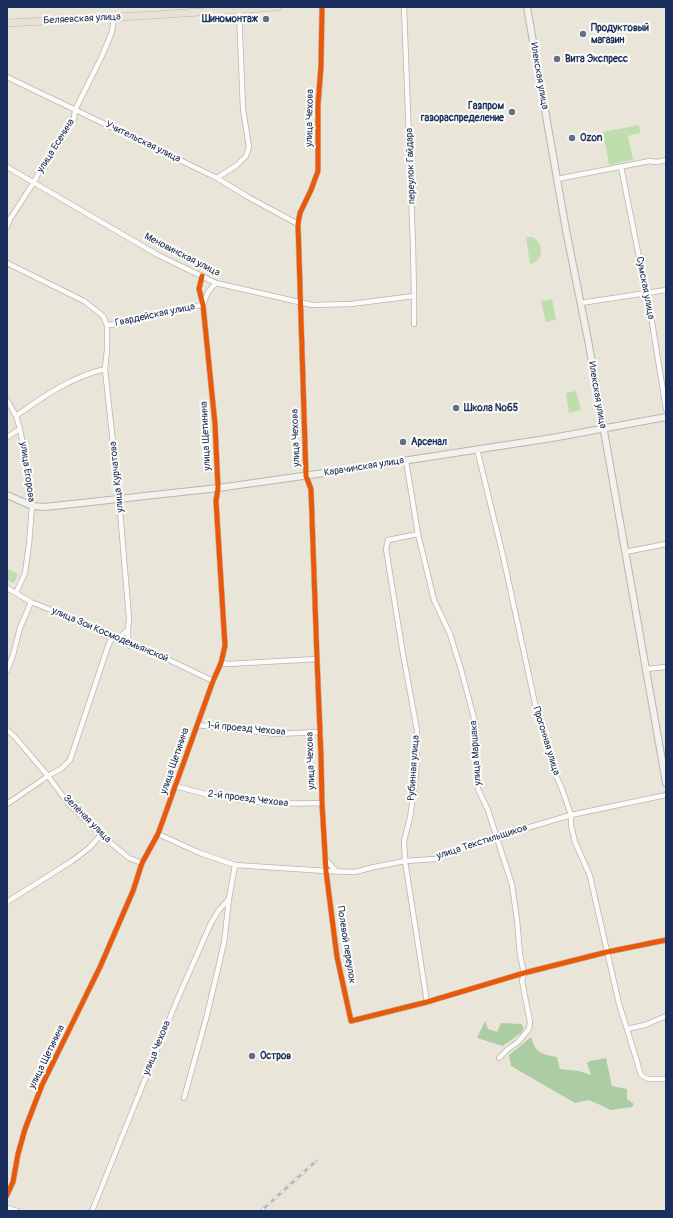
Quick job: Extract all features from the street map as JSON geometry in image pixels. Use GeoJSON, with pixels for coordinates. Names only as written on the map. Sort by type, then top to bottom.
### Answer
{"type":"FeatureCollection","features":[{"type":"Feature","properties":{"kind":"main road","name":"Беляевская улица"},"geometry":{"type":"LineString","coordinates":[[7,23],[114,18],[277,7]]}},
{"type":"Feature","properties":{"kind":"street","name":"улица Чехова"},"geometry":{"type":"LineString","coordinates":[[322,7],[318,105],[318,171],[300,213],[298,224],[306,476],[311,489],[316,660],[319,732],[322,756],[322,803],[326,871]]}},
{"type":"Feature","properties":{"kind":"street","name":"переулок Гайдара"},"geometry":{"type":"LineString","coordinates":[[404,7],[410,143],[414,324]]}},
{"type":"Feature","properties":{"kind":"street","name":"Илекская улица"},"geometry":{"type":"LineString","coordinates":[[527,7],[666,782]]}},
{"type":"Feature","properties":{"kind":"street"},"geometry":{"type":"LineString","coordinates":[[217,178],[237,165],[246,156],[249,147],[244,109],[239,10]]}},
{"type":"Feature","properties":{"kind":"street","name":"улица Есенина"},"geometry":{"type":"LineString","coordinates":[[7,227],[10,219],[34,182],[42,166],[74,119],[75,110],[101,58],[112,32],[114,18]]}},
{"type":"Feature","properties":{"kind":"street","name":"Учительская улица"},"geometry":{"type":"LineString","coordinates":[[7,77],[217,178],[248,197],[298,224]]}},
{"type":"Feature","properties":{"kind":"street"},"geometry":{"type":"LineString","coordinates":[[557,179],[650,161],[657,162],[666,160]]}},
{"type":"Feature","properties":{"kind":"street","name":"Сумская улица"},"geometry":{"type":"LineString","coordinates":[[621,167],[652,322],[666,409]]}},
{"type":"Feature","properties":{"kind":"street","name":"Меновинская улица"},"geometry":{"type":"LineString","coordinates":[[7,168],[34,182],[158,255],[216,283],[312,305],[351,304],[414,296]]}},
{"type":"Feature","properties":{"kind":"street"},"geometry":{"type":"LineString","coordinates":[[7,263],[84,301],[103,316],[108,325]]}},
{"type":"Feature","properties":{"kind":"street","name":"улица Щетинина"},"geometry":{"type":"LineString","coordinates":[[7,1195],[13,1182],[18,1154],[25,1129],[42,1085],[100,967],[133,891],[142,863],[158,834],[213,681],[221,663],[224,646],[216,501],[218,488],[215,424],[203,305],[199,289],[202,276]]}},
{"type":"Feature","properties":{"kind":"street"},"geometry":{"type":"LineString","coordinates":[[203,305],[208,292],[216,283]]}},
{"type":"Feature","properties":{"kind":"street"},"geometry":{"type":"LineString","coordinates":[[581,303],[666,290]]}},
{"type":"Feature","properties":{"kind":"street","name":"Гвардейская улица"},"geometry":{"type":"LineString","coordinates":[[108,325],[119,324],[183,308],[203,305]]}},
{"type":"Feature","properties":{"kind":"street","name":"улица Курчатова"},"geometry":{"type":"LineString","coordinates":[[108,325],[105,369],[119,499],[129,618],[128,638],[130,646]]}},
{"type":"Feature","properties":{"kind":"street"},"geometry":{"type":"LineString","coordinates":[[16,416],[60,386],[92,372],[105,369]]}},
{"type":"Feature","properties":{"kind":"street","name":"улица Егорова"},"geometry":{"type":"LineString","coordinates":[[7,400],[16,416],[20,429],[31,488],[32,506],[25,573],[16,593]]}},
{"type":"Feature","properties":{"kind":"street","name":"Карачинская улица"},"geometry":{"type":"LineString","coordinates":[[7,495],[32,506],[45,507],[218,488],[477,450],[666,417]]}},
{"type":"Feature","properties":{"kind":"street"},"geometry":{"type":"LineString","coordinates":[[7,437],[20,429]]}},
{"type":"Feature","properties":{"kind":"street","name":"Прогонная улица"},"geometry":{"type":"LineString","coordinates":[[477,450],[504,556],[536,708],[553,769],[571,814],[571,825],[576,842],[590,876],[607,952],[627,1029],[641,1075],[648,1080],[666,1080]]}},
{"type":"Feature","properties":{"kind":"street","name":"улица Маршака"},"geometry":{"type":"LineString","coordinates":[[406,461],[418,534],[434,600],[450,634],[476,726],[476,769],[478,789],[488,810],[512,885],[520,955],[524,973],[522,981],[530,1022],[529,1030],[518,1042],[499,1058]]}},
{"type":"Feature","properties":{"kind":"street","name":"Рубинная улица"},"geometry":{"type":"LineString","coordinates":[[418,534],[388,540],[386,548],[402,654],[417,730],[416,774],[410,818],[404,841],[404,861],[427,1002]]}},
{"type":"Feature","properties":{"kind":"street"},"geometry":{"type":"LineString","coordinates":[[625,552],[666,544]]}},
{"type":"Feature","properties":{"kind":"street","name":"улица Зои Космодемьянской"},"geometry":{"type":"LineString","coordinates":[[7,588],[32,602],[130,646],[165,658],[213,681]]}},
{"type":"Feature","properties":{"kind":"street"},"geometry":{"type":"LineString","coordinates":[[7,671],[20,628],[32,602]]}},
{"type":"Feature","properties":{"kind":"street"},"geometry":{"type":"LineString","coordinates":[[7,804],[62,768],[70,760],[108,646],[128,629]]}},
{"type":"Feature","properties":{"kind":"street"},"geometry":{"type":"LineString","coordinates":[[221,663],[228,664],[316,660]]}},
{"type":"Feature","properties":{"kind":"street"},"geometry":{"type":"LineString","coordinates":[[646,669],[666,668]]}},
{"type":"Feature","properties":{"kind":"street","name":"1-й проезд Чехова"},"geometry":{"type":"LineString","coordinates":[[197,725],[277,734],[319,732]]}},
{"type":"Feature","properties":{"kind":"street","name":"Зелёная улица"},"geometry":{"type":"LineString","coordinates":[[7,730],[15,737],[48,776],[68,803],[101,835],[129,858],[142,863]]}},
{"type":"Feature","properties":{"kind":"street","name":"2-й проезд Чехова"},"geometry":{"type":"LineString","coordinates":[[176,786],[216,796],[260,802],[295,804],[322,803]]}},
{"type":"Feature","properties":{"kind":"street","name":"улица Текстильщиков"},"geometry":{"type":"LineString","coordinates":[[158,834],[200,853],[235,866],[355,872],[404,861],[435,859],[496,837],[571,814],[666,795]]}},
{"type":"Feature","properties":{"kind":"street"},"geometry":{"type":"LineString","coordinates":[[7,902],[72,861],[89,848],[101,835]]}},
{"type":"Feature","properties":{"kind":"street"},"geometry":{"type":"LineString","coordinates":[[325,859],[337,872]]}},
{"type":"Feature","properties":{"kind":"street","name":"улица Чехова"},"geometry":{"type":"LineString","coordinates":[[92,1211],[177,1000],[211,922],[229,899],[235,866]]}},
{"type":"Feature","properties":{"kind":"street","name":"Полевой переулок"},"geometry":{"type":"LineString","coordinates":[[326,871],[337,957],[351,1021],[427,1002]]}},
{"type":"Feature","properties":{"kind":"street"},"geometry":{"type":"LineString","coordinates":[[184,1098],[207,1015],[224,942],[229,899]]}},
{"type":"Feature","properties":{"kind":"street"},"geometry":{"type":"LineString","coordinates":[[427,1002],[524,973],[607,952],[666,940]]}},
{"type":"Feature","properties":{"kind":"street"},"geometry":{"type":"LineString","coordinates":[[627,1029],[644,1025],[666,1016]]}},
{"type":"Feature","properties":{"kind":"street"},"geometry":{"type":"LineString","coordinates":[[7,1208],[17,1211]]}},
{"type":"Feature","properties":{"kind":"green space"},"geometry":{"type":"Polygon","coordinates":[[[639,125],[640,133],[628,136],[633,160],[609,165],[603,132],[639,125]]]}},
{"type":"Feature","properties":{"kind":"green space"},"geometry":{"type":"Polygon","coordinates":[[[526,237],[532,237],[535,239],[540,245],[541,249],[539,259],[532,264],[530,264],[526,237]]]}},
{"type":"Feature","properties":{"kind":"green space"},"geometry":{"type":"Polygon","coordinates":[[[552,299],[556,320],[546,322],[541,301],[552,299]]]}},
{"type":"Feature","properties":{"kind":"green space"},"geometry":{"type":"Polygon","coordinates":[[[576,391],[581,410],[569,413],[566,393],[576,391]]]}},
{"type":"Feature","properties":{"kind":"green space"},"geometry":{"type":"Polygon","coordinates":[[[7,569],[18,574],[14,583],[7,580],[7,569]]]}},
{"type":"Feature","properties":{"kind":"green space"},"geometry":{"type":"Polygon","coordinates":[[[485,1021],[488,1029],[497,1032],[501,1023],[521,1024],[524,1028],[521,1033],[503,1046],[477,1038],[485,1021]]]}},
{"type":"Feature","properties":{"kind":"green space"},"geometry":{"type":"Polygon","coordinates":[[[531,1037],[537,1050],[543,1054],[557,1057],[560,1069],[579,1071],[591,1075],[587,1063],[606,1058],[612,1086],[627,1089],[627,1099],[634,1104],[632,1107],[611,1110],[588,1100],[575,1103],[511,1066],[509,1055],[531,1037]]]}},
{"type":"Feature","properties":{"kind":"railway"},"geometry":{"type":"LineString","coordinates":[[261,1211],[316,1161]]}},
{"type":"Feature","properties":{"kind":"cycle path"},"geometry":{"type":"LineString","coordinates":[[322,7],[321,66],[318,105],[318,171],[300,213],[298,224],[306,476],[311,489],[322,803],[326,871],[337,957],[351,1021],[427,1002],[524,973],[607,952],[666,940]]}},
{"type":"Feature","properties":{"kind":"cycle path"},"geometry":{"type":"LineString","coordinates":[[7,1195],[13,1182],[18,1154],[25,1129],[42,1085],[100,967],[133,891],[142,863],[158,834],[213,681],[221,663],[225,646],[216,501],[218,488],[215,424],[203,305],[199,289],[202,276]]}},
{"type":"Feature","properties":{"kind":"place","name":"Шиномонтаж"},"geometry":{"type":"Point","coordinates":[266,19]}},
{"type":"Feature","properties":{"kind":"place","name":"Продуктовый магазин"},"geometry":{"type":"Point","coordinates":[583,34]}},
{"type":"Feature","properties":{"kind":"place","name":"Вита Экспресс"},"geometry":{"type":"Point","coordinates":[557,59]}},
{"type":"Feature","properties":{"kind":"place","name":"Газпром газораспределение"},"geometry":{"type":"Point","coordinates":[512,112]}},
{"type":"Feature","properties":{"kind":"place","name":"Ozon"},"geometry":{"type":"Point","coordinates":[572,138]}},
{"type":"Feature","properties":{"kind":"place","name":"Школа №65"},"geometry":{"type":"Point","coordinates":[456,408]}},
{"type":"Feature","properties":{"kind":"place","name":"Арсенал"},"geometry":{"type":"Point","coordinates":[403,442]}},
{"type":"Feature","properties":{"kind":"place","name":"Остров"},"geometry":{"type":"Point","coordinates":[252,1056]}}]}
